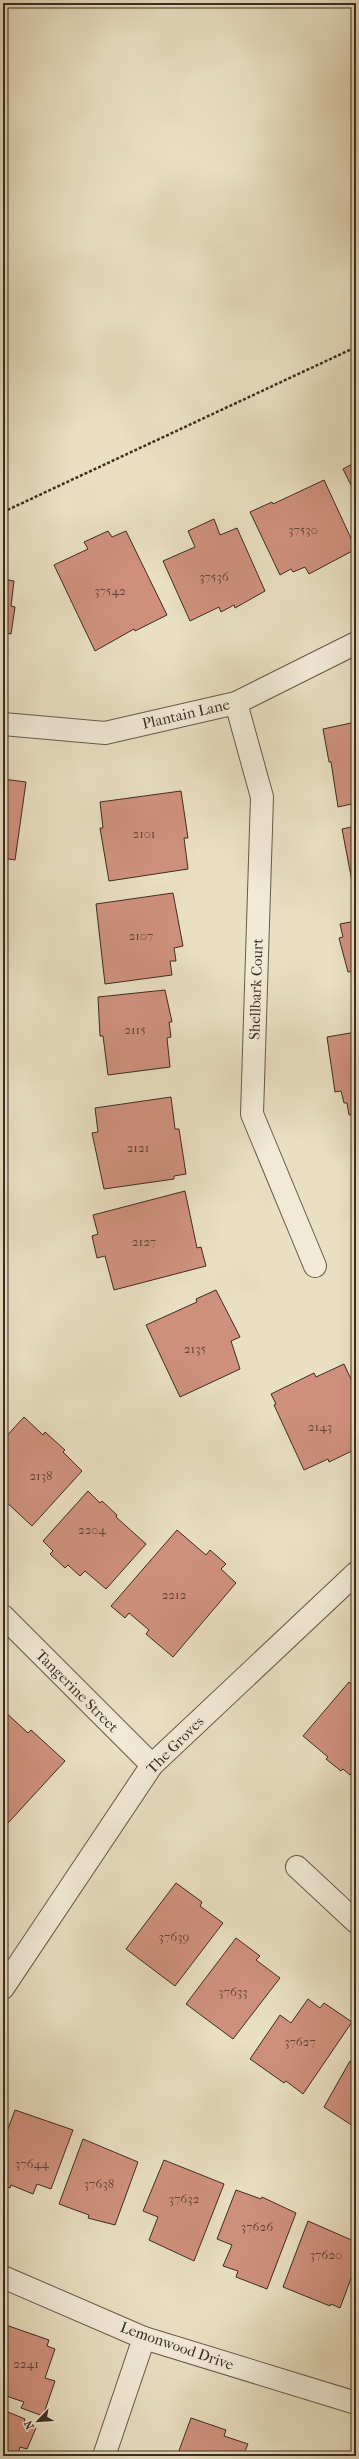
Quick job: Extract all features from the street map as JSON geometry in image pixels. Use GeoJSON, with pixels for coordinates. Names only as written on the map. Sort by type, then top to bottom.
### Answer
{"type":"FeatureCollection","features":[{"type":"Feature","properties":{"kind":"street","name":"Plantain Lane"},"geometry":{"type":"LineString","coordinates":[[3,724],[105,733],[236,703],[356,643]]}},
{"type":"Feature","properties":{"kind":"street","name":"Shellbark Court"},"geometry":{"type":"LineString","coordinates":[[236,703],[262,797],[252,1114],[315,1266]]}},
{"type":"Feature","properties":{"kind":"street","name":"The Groves"},"geometry":{"type":"LineString","coordinates":[[3,1988],[152,1765],[356,1573]]}},
{"type":"Feature","properties":{"kind":"street","name":"Tangerine Street"},"geometry":{"type":"LineString","coordinates":[[3,1616],[152,1765]]}},
{"type":"Feature","properties":{"kind":"street"},"geometry":{"type":"LineString","coordinates":[[297,1867],[356,1922]]}},
{"type":"Feature","properties":{"kind":"street","name":"Lemonwood Drive"},"geometry":{"type":"LineString","coordinates":[[3,2277],[144,2338],[356,2404]]}},
{"type":"Feature","properties":{"kind":"street"},"geometry":{"type":"LineString","coordinates":[[104,2456],[144,2338]]}},
{"type":"Feature","properties":{"kind":"path"},"geometry":{"type":"LineString","coordinates":[[3,512],[356,347]]}},
{"type":"Feature","properties":{"kind":"building"},"geometry":{"type":"Polygon","coordinates":[[[356,462],[356,495],[343,469],[356,462]]]}},
{"type":"Feature","properties":{"kind":"building"},"geometry":{"type":"Polygon","coordinates":[[[324,480],[356,549],[309,574],[305,567],[293,572],[291,569],[280,575],[250,512],[272,502],[273,504],[324,480]]]}},
{"type":"Feature","properties":{"kind":"building"},"geometry":{"type":"Polygon","coordinates":[[[214,519],[220,535],[237,528],[265,591],[235,608],[234,605],[221,612],[219,607],[190,621],[163,561],[195,547],[188,531],[214,519]]]}},
{"type":"Feature","properties":{"kind":"building"},"geometry":{"type":"Polygon","coordinates":[[[108,531],[112,537],[126,531],[167,615],[135,631],[134,629],[95,651],[54,565],[88,549],[84,542],[108,531]]]}},
{"type":"Feature","properties":{"kind":"building"},"geometry":{"type":"Polygon","coordinates":[[[3,579],[14,581],[11,606],[15,607],[11,634],[7,633],[4,651],[3,579]]]}},
{"type":"Feature","properties":{"kind":"building"},"geometry":{"type":"Polygon","coordinates":[[[356,722],[356,803],[338,807],[331,762],[329,762],[323,729],[356,722]]]}},
{"type":"Feature","properties":{"kind":"building"},"geometry":{"type":"Polygon","coordinates":[[[3,779],[26,782],[15,860],[3,858],[3,779]]]}},
{"type":"Feature","properties":{"kind":"building"},"geometry":{"type":"Polygon","coordinates":[[[181,791],[188,838],[184,838],[188,869],[109,881],[100,828],[103,828],[100,802],[181,791]]]}},
{"type":"Feature","properties":{"kind":"building"},"geometry":{"type":"Polygon","coordinates":[[[356,826],[356,902],[342,829],[356,826]]]}},
{"type":"Feature","properties":{"kind":"building"},"geometry":{"type":"Polygon","coordinates":[[[173,893],[183,946],[174,948],[176,961],[170,961],[172,975],[105,984],[96,904],[173,893]]]}},
{"type":"Feature","properties":{"kind":"building"},"geometry":{"type":"Polygon","coordinates":[[[356,921],[356,971],[348,972],[339,938],[343,937],[340,924],[356,921]]]}},
{"type":"Feature","properties":{"kind":"building"},"geometry":{"type":"Polygon","coordinates":[[[165,990],[172,1022],[169,1022],[171,1037],[167,1038],[170,1067],[108,1075],[103,1036],[100,1036],[98,997],[165,990]]]}},
{"type":"Feature","properties":{"kind":"building"},"geometry":{"type":"Polygon","coordinates":[[[356,1032],[356,1114],[349,1115],[347,1103],[344,1103],[341,1091],[335,1092],[327,1037],[356,1032]]]}},
{"type":"Feature","properties":{"kind":"building"},"geometry":{"type":"Polygon","coordinates":[[[171,1097],[175,1129],[179,1129],[186,1174],[174,1176],[174,1179],[104,1189],[92,1133],[98,1132],[95,1108],[171,1097]]]}},
{"type":"Feature","properties":{"kind":"building"},"geometry":{"type":"Polygon","coordinates":[[[185,1191],[197,1248],[201,1247],[206,1266],[114,1290],[105,1256],[97,1258],[92,1236],[98,1234],[93,1215],[185,1191]]]}},
{"type":"Feature","properties":{"kind":"building"},"geometry":{"type":"Polygon","coordinates":[[[216,1290],[240,1337],[231,1341],[240,1369],[180,1397],[146,1325],[197,1302],[196,1299],[216,1290]]]}},
{"type":"Feature","properties":{"kind":"building"},"geometry":{"type":"Polygon","coordinates":[[[344,1364],[356,1390],[356,1449],[329,1462],[328,1459],[304,1470],[274,1405],[276,1404],[271,1394],[314,1373],[316,1377],[344,1364]]]}},
{"type":"Feature","properties":{"kind":"building"},"geometry":{"type":"Polygon","coordinates":[[[24,1417],[43,1435],[45,1432],[65,1450],[63,1452],[82,1471],[32,1526],[3,1499],[3,1489],[8,1484],[3,1480],[3,1440],[24,1417]]]}},
{"type":"Feature","properties":{"kind":"building"},"geometry":{"type":"Polygon","coordinates":[[[88,1491],[100,1503],[102,1501],[117,1515],[116,1517],[146,1544],[106,1589],[85,1571],[80,1576],[68,1565],[65,1568],[50,1554],[53,1551],[43,1541],[88,1491]]]}},
{"type":"Feature","properties":{"kind":"building"},"geometry":{"type":"Polygon","coordinates":[[[177,1530],[206,1555],[210,1550],[226,1564],[221,1569],[236,1583],[173,1657],[146,1634],[149,1630],[129,1613],[125,1618],[111,1606],[177,1530]]]}},
{"type":"Feature","properties":{"kind":"building"},"geometry":{"type":"Polygon","coordinates":[[[349,1682],[356,1689],[356,1768],[350,1775],[343,1769],[341,1771],[326,1759],[328,1757],[303,1736],[349,1682]]]}},
{"type":"Feature","properties":{"kind":"building"},"geometry":{"type":"Polygon","coordinates":[[[3,1710],[28,1733],[31,1730],[65,1761],[8,1823],[3,1818],[3,1710]]]}},
{"type":"Feature","properties":{"kind":"building"},"geometry":{"type":"Polygon","coordinates":[[[176,1883],[202,1902],[200,1906],[223,1923],[175,1986],[126,1949],[176,1883]]]}},
{"type":"Feature","properties":{"kind":"building"},"geometry":{"type":"Polygon","coordinates":[[[236,1938],[260,1956],[256,1960],[280,1978],[233,2039],[186,2004],[236,1938]]]}},
{"type":"Feature","properties":{"kind":"building"},"geometry":{"type":"Polygon","coordinates":[[[308,1999],[320,2008],[324,2003],[352,2022],[303,2094],[286,2081],[284,2083],[250,2059],[280,2015],[291,2023],[308,1999]]]}},
{"type":"Feature","properties":{"kind":"building"},"geometry":{"type":"Polygon","coordinates":[[[350,2061],[356,2065],[356,2128],[324,2107],[350,2061]]]}},
{"type":"Feature","properties":{"kind":"building"},"geometry":{"type":"Polygon","coordinates":[[[15,2110],[73,2130],[51,2189],[37,2184],[33,2194],[11,2185],[10,2188],[3,2185],[3,2142],[15,2110]]]}},
{"type":"Feature","properties":{"kind":"building"},"geometry":{"type":"Polygon","coordinates":[[[83,2139],[138,2162],[115,2225],[88,2218],[89,2215],[59,2204],[83,2139]]]}},
{"type":"Feature","properties":{"kind":"building"},"geometry":{"type":"Polygon","coordinates":[[[164,2160],[224,2184],[194,2261],[149,2240],[158,2217],[143,2211],[164,2160]]]}},
{"type":"Feature","properties":{"kind":"building"},"geometry":{"type":"Polygon","coordinates":[[[236,2190],[261,2199],[262,2197],[296,2213],[267,2289],[236,2277],[238,2271],[223,2266],[232,2245],[217,2239],[236,2190]]]}},
{"type":"Feature","properties":{"kind":"building"},"geometry":{"type":"Polygon","coordinates":[[[308,2221],[356,2242],[356,2265],[340,2308],[331,2304],[330,2306],[283,2287],[308,2221]]]}},
{"type":"Feature","properties":{"kind":"building"},"geometry":{"type":"Polygon","coordinates":[[[356,2308],[356,2320],[352,2318],[356,2308]]]}},
{"type":"Feature","properties":{"kind":"building"},"geometry":{"type":"Polygon","coordinates":[[[3,2324],[49,2340],[47,2346],[55,2349],[45,2378],[55,2381],[43,2416],[21,2408],[24,2402],[3,2395],[3,2324]]]}},
{"type":"Feature","properties":{"kind":"building"},"geometry":{"type":"Polygon","coordinates":[[[3,2410],[25,2419],[24,2423],[36,2428],[27,2449],[20,2447],[17,2456],[3,2456],[3,2410]]]}},
{"type":"Feature","properties":{"kind":"building"},"geometry":{"type":"Polygon","coordinates":[[[191,2418],[226,2430],[224,2436],[248,2444],[243,2456],[177,2456],[191,2418]]]}}]}
